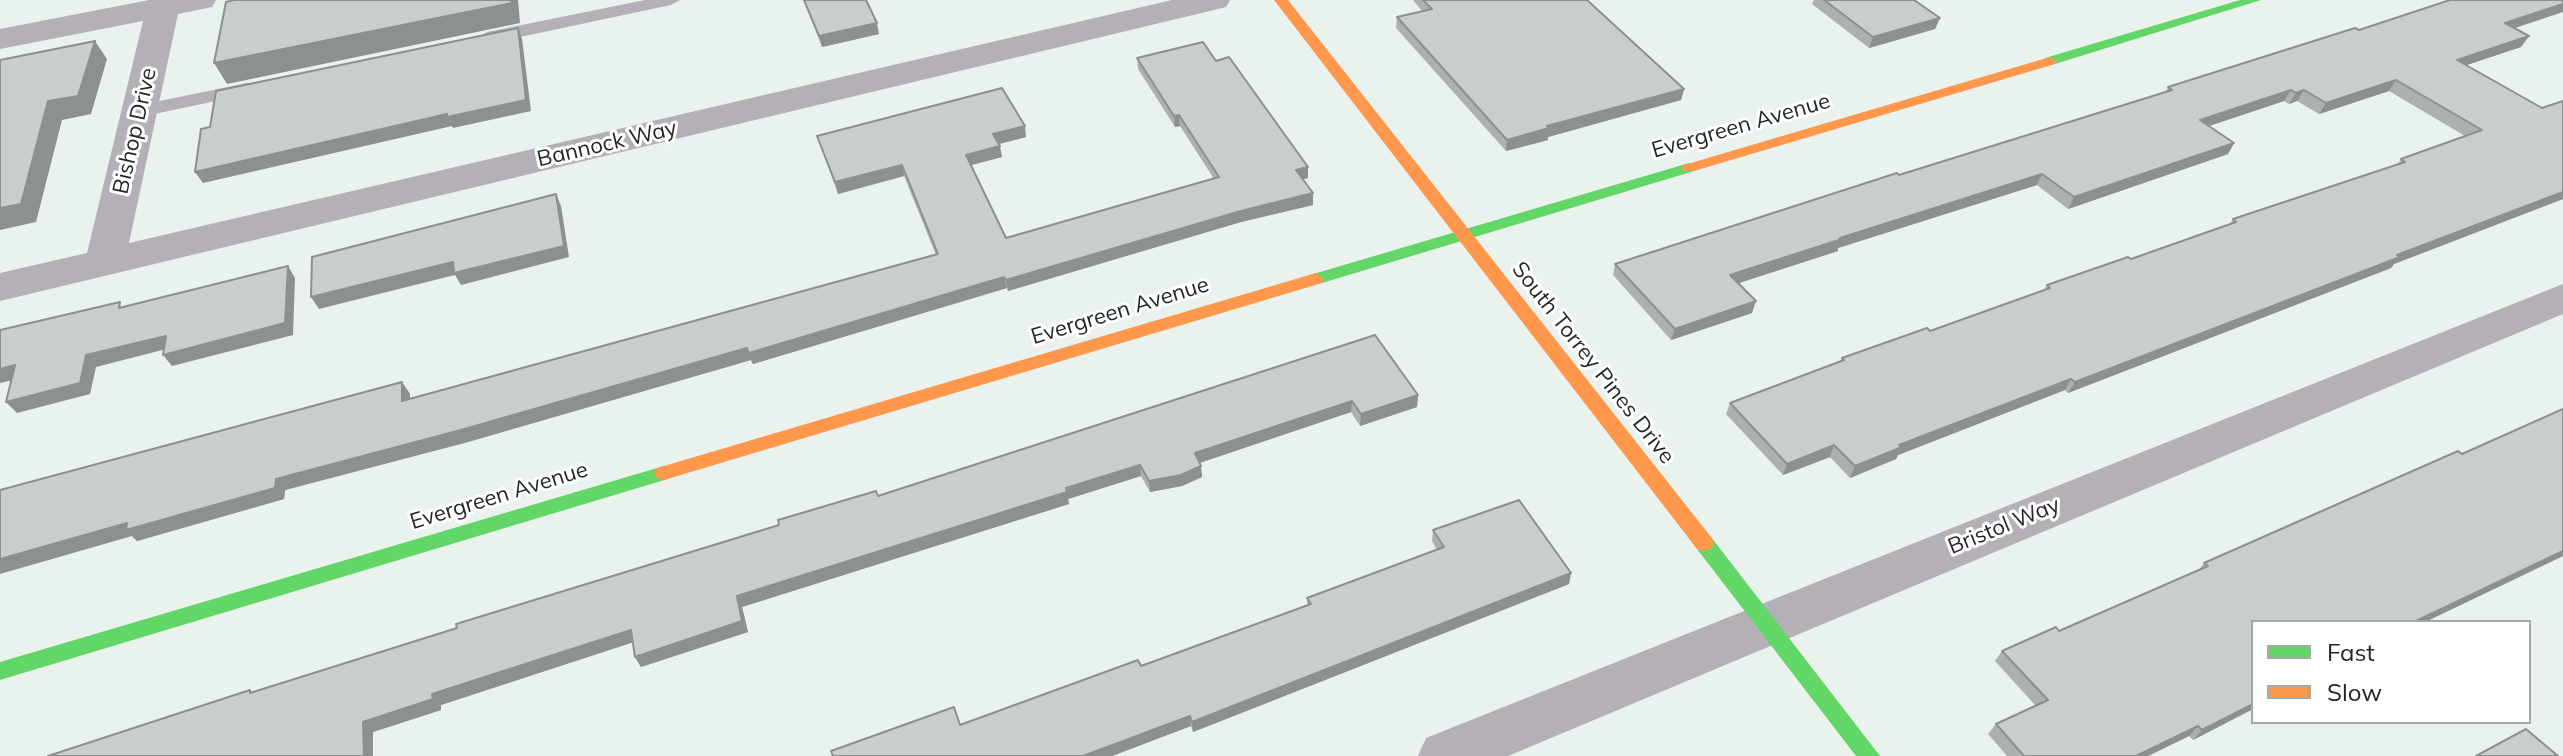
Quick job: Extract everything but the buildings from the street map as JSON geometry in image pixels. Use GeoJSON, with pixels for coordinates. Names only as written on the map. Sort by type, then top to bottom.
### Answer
{"type":"FeatureCollection","features":[{"type":"Feature","properties":{"kind":"street"},"geometry":{"type":"LineString","coordinates":[[0,39],[164,4],[200,0]]}},
{"type":"Feature","properties":{"kind":"street","name":"Bannock Way"},"geometry":{"type":"LineString","coordinates":[[0,287],[1214,0]]}},
{"type":"Feature","properties":{"kind":"street","name":"South Torrey Pines Drive"},"geometry":{"type":"LineString","coordinates":[[1281,0],[1869,756]]}},
{"type":"Feature","properties":{"kind":"street","name":"Evergreen Avenue"},"geometry":{"type":"LineString","coordinates":[[0,671],[2254,0]]}},
{"type":"Feature","properties":{"kind":"street","name":"Bishop Drive"},"geometry":{"type":"LineString","coordinates":[[105,262],[164,4]]}},
{"type":"Feature","properties":{"kind":"street","name":"Bristol Way"},"geometry":{"type":"LineString","coordinates":[[1446,756],[2563,298]]}},
{"type":"Feature","properties":{"kind":"lane"},"geometry":{"type":"LineString","coordinates":[[467,42],[671,0]]}},
{"type":"Feature","properties":{"kind":"lane"},"geometry":{"type":"LineString","coordinates":[[140,111],[264,85]]}},
{"type":"Feature","properties":{"kind":"traffic: fast"},"geometry":{"type":"LineString","coordinates":[[2050,61],[2254,0]]}},
{"type":"Feature","properties":{"kind":"traffic: fast"},"geometry":{"type":"LineString","coordinates":[[1316,279],[1689,168]]}},
{"type":"Feature","properties":{"kind":"traffic: fast"},"geometry":{"type":"LineString","coordinates":[[0,671],[664,473]]}},
{"type":"Feature","properties":{"kind":"traffic: fast"},"geometry":{"type":"LineString","coordinates":[[1704,543],[1869,756]]}},
{"type":"Feature","properties":{"kind":"traffic: slow"},"geometry":{"type":"LineString","coordinates":[[1281,0],[1704,543]]}},
{"type":"Feature","properties":{"kind":"traffic: slow"},"geometry":{"type":"LineString","coordinates":[[1689,168],[2050,61]]}},
{"type":"Feature","properties":{"kind":"traffic: slow"},"geometry":{"type":"LineString","coordinates":[[664,473],[1316,279]]}}]}
